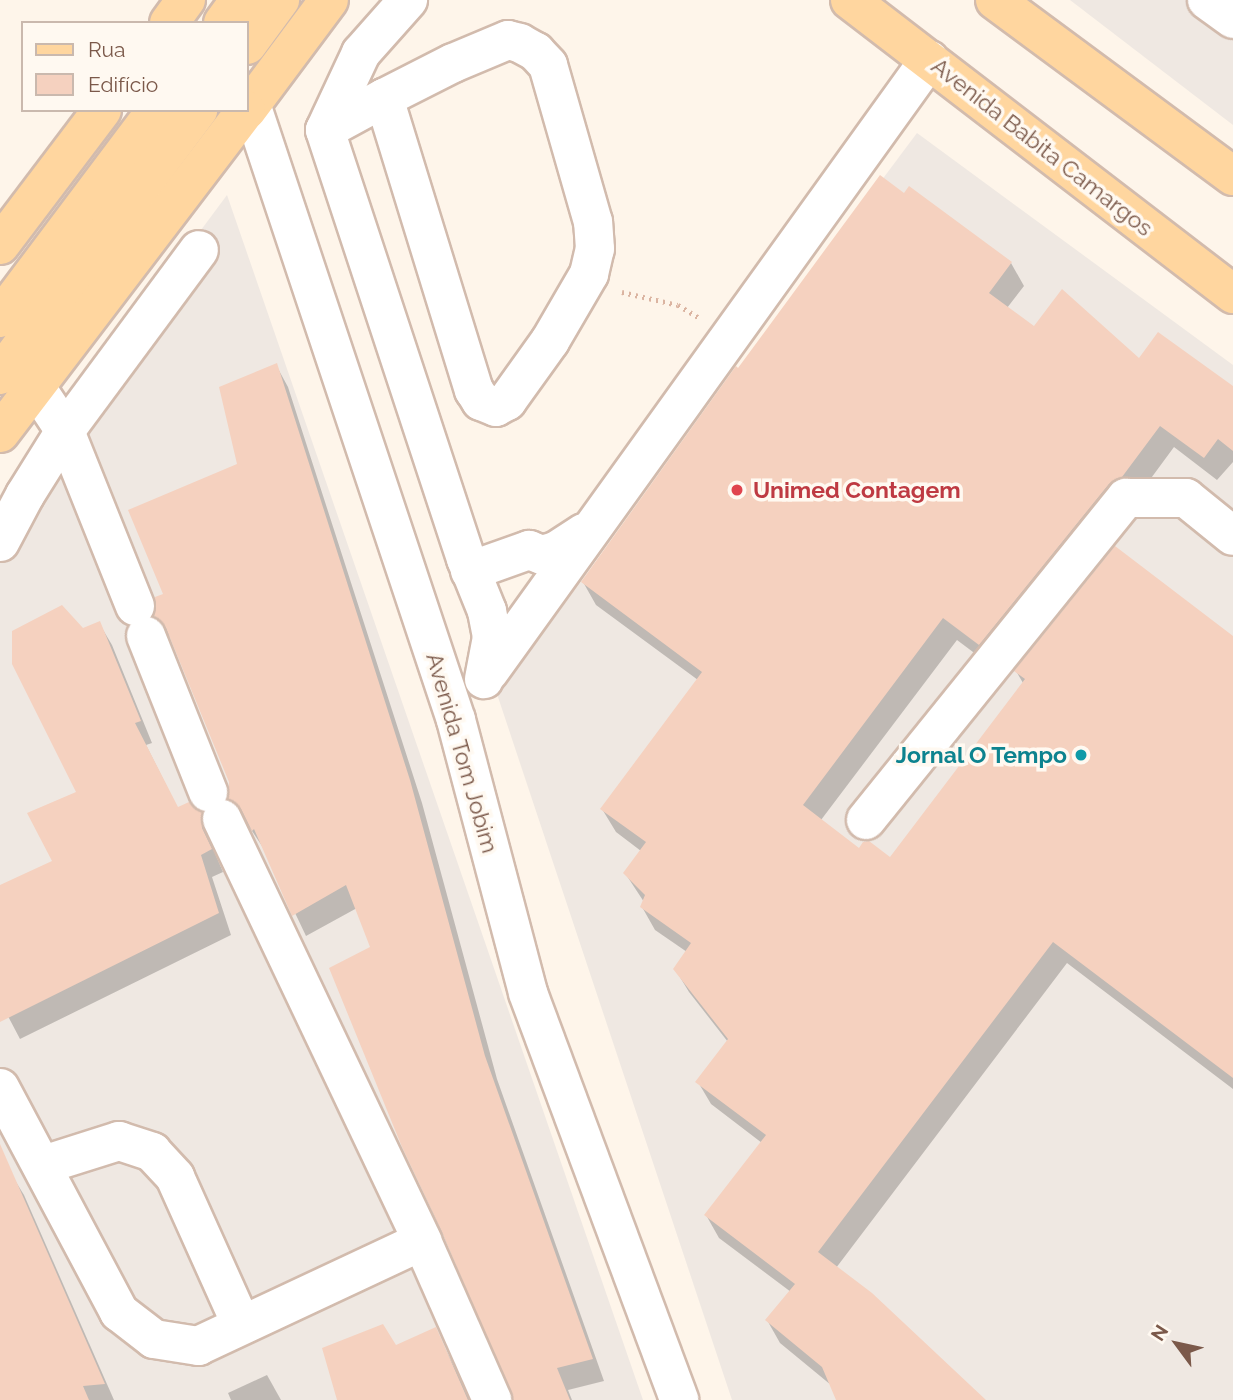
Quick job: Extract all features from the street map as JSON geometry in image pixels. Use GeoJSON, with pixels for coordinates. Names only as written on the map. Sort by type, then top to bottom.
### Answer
{"type":"FeatureCollection","features":[{"type":"Feature","properties":{"kind":"main road"},"geometry":{"type":"LineString","coordinates":[[224,21],[240,0]]}},
{"type":"Feature","properties":{"kind":"main road"},"geometry":{"type":"LineString","coordinates":[[248,44],[280,0]]}},
{"type":"Feature","properties":{"kind":"main road"},"geometry":{"type":"LineString","coordinates":[[248,108],[329,0]]}},
{"type":"Feature","properties":{"kind":"main road","name":"Avenida Babita Camargos"},"geometry":{"type":"LineString","coordinates":[[849,0],[1233,294]]}},
{"type":"Feature","properties":{"kind":"main road"},"geometry":{"type":"LineString","coordinates":[[995,0],[1233,176]]}},
{"type":"Feature","properties":{"kind":"main road"},"geometry":{"type":"LineString","coordinates":[[0,245],[100,112]]}},
{"type":"Feature","properties":{"kind":"main road"},"geometry":{"type":"LineString","coordinates":[[0,317],[154,112]]}},
{"type":"Feature","properties":{"kind":"main road"},"geometry":{"type":"LineString","coordinates":[[0,433],[17,381],[197,112]]}},
{"type":"Feature","properties":{"kind":"main road"},"geometry":{"type":"LineString","coordinates":[[17,381],[245,112]]}},
{"type":"Feature","properties":{"kind":"street"},"geometry":{"type":"LineString","coordinates":[[408,0],[361,53],[325,130],[470,571],[487,611],[492,637],[484,679]]}},
{"type":"Feature","properties":{"kind":"street"},"geometry":{"type":"LineString","coordinates":[[1207,0],[1233,19]]}},
{"type":"Feature","properties":{"kind":"street"},"geometry":{"type":"LineString","coordinates":[[325,130],[384,98],[453,63],[508,40],[536,52],[548,65],[593,222],[595,248],[589,274],[550,341],[506,401],[496,407],[481,401],[474,390],[384,98]]}},
{"type":"Feature","properties":{"kind":"street"},"geometry":{"type":"LineString","coordinates":[[456,720],[929,60]]}},
{"type":"Feature","properties":{"kind":"street","name":"Avenida Tom Jobim"},"geometry":{"type":"LineString","coordinates":[[248,108],[456,720],[528,993],[679,1400]]}},
{"type":"Feature","properties":{"kind":"street"},"geometry":{"type":"LineString","coordinates":[[0,542],[24,495],[65,430],[199,250]]}},
{"type":"Feature","properties":{"kind":"street"},"geometry":{"type":"LineString","coordinates":[[17,381],[65,430],[215,805],[422,1241],[492,1400]]}},
{"type":"Feature","properties":{"kind":"street"},"geometry":{"type":"LineString","coordinates":[[866,820],[1126,498],[1186,498],[1233,536]]}},
{"type":"Feature","properties":{"kind":"street"},"geometry":{"type":"LineString","coordinates":[[470,571],[529,550],[542,555],[556,551],[592,528]]}},
{"type":"Feature","properties":{"kind":"street"},"geometry":{"type":"LineString","coordinates":[[535,607],[546,578],[542,555]]}},
{"type":"Feature","properties":{"kind":"street"},"geometry":{"type":"LineString","coordinates":[[0,1088],[10,1133],[43,1165],[119,1312],[154,1339],[198,1346],[422,1241]]}},
{"type":"Feature","properties":{"kind":"street"},"geometry":{"type":"LineString","coordinates":[[43,1165],[119,1141],[152,1152],[175,1177],[241,1324]]}},
{"type":"Feature","properties":{"kind":"path"},"geometry":{"type":"LineString","coordinates":[[622,292],[678,304],[705,321]]}},
{"type":"Feature","properties":{"kind":"shaded area"},"geometry":{"type":"Polygon","coordinates":[[[1070,0],[1233,0],[1233,125],[1070,0]]]}},
{"type":"Feature","properties":{"kind":"shaded area"},"geometry":{"type":"Polygon","coordinates":[[[917,133],[1233,365],[1233,1400],[732,1400],[497,694],[917,133]]]}},
{"type":"Feature","properties":{"kind":"shaded area"},"geometry":{"type":"Polygon","coordinates":[[[227,195],[643,1400],[0,1400],[0,501],[227,195]]]}},
{"type":"Feature","properties":{"kind":"building","name":"Jornal O Tempo"},"geometry":{"type":"Polygon","coordinates":[[[880,175],[904,193],[909,186],[1012,262],[989,293],[1034,326],[1062,289],[1139,358],[1158,332],[1233,386],[1233,451],[1218,439],[1204,458],[1160,426],[1122,477],[1109,484],[979,645],[943,618],[803,805],[859,848],[863,842],[869,841],[890,857],[1025,679],[1014,671],[1115,546],[1233,636],[1233,1078],[1053,942],[818,1252],[872,1293],[986,1400],[836,1400],[822,1367],[765,1320],[795,1284],[704,1215],[766,1135],[695,1082],[728,1039],[673,969],[691,943],[640,907],[645,895],[623,873],[646,842],[600,809],[702,672],[581,582],[736,366],[738,368],[880,175]]]}},
{"type":"Feature","properties":{"kind":"building"},"geometry":{"type":"Polygon","coordinates":[[[277,363],[410,780],[485,1056],[593,1359],[557,1368],[570,1400],[513,1400],[442,1232],[402,1147],[329,968],[370,947],[346,885],[292,916],[254,829],[252,831],[241,809],[228,799],[229,782],[166,628],[154,616],[155,597],[163,594],[128,510],[237,464],[219,387],[277,363]]]}},
{"type":"Feature","properties":{"kind":"building"},"geometry":{"type":"Polygon","coordinates":[[[62,605],[83,628],[100,621],[141,721],[135,723],[178,807],[189,802],[202,812],[202,828],[212,849],[201,855],[219,913],[0,1022],[0,885],[52,861],[27,813],[76,792],[12,664],[12,631],[62,605]]]}},
{"type":"Feature","properties":{"kind":"building"},"geometry":{"type":"Polygon","coordinates":[[[0,1144],[105,1384],[83,1386],[89,1400],[0,1400],[0,1144]]]}},
{"type":"Feature","properties":{"kind":"building"},"geometry":{"type":"Polygon","coordinates":[[[383,1324],[396,1345],[436,1327],[468,1400],[337,1400],[322,1348],[383,1324]]]}},
{"type":"Feature","properties":{"kind":"place","name":"Unimed Contagem"},"geometry":{"type":"Point","coordinates":[737,490]}},
{"type":"Feature","properties":{"kind":"place","name":"Jornal O Tempo"},"geometry":{"type":"Point","coordinates":[1081,755]}}]}
